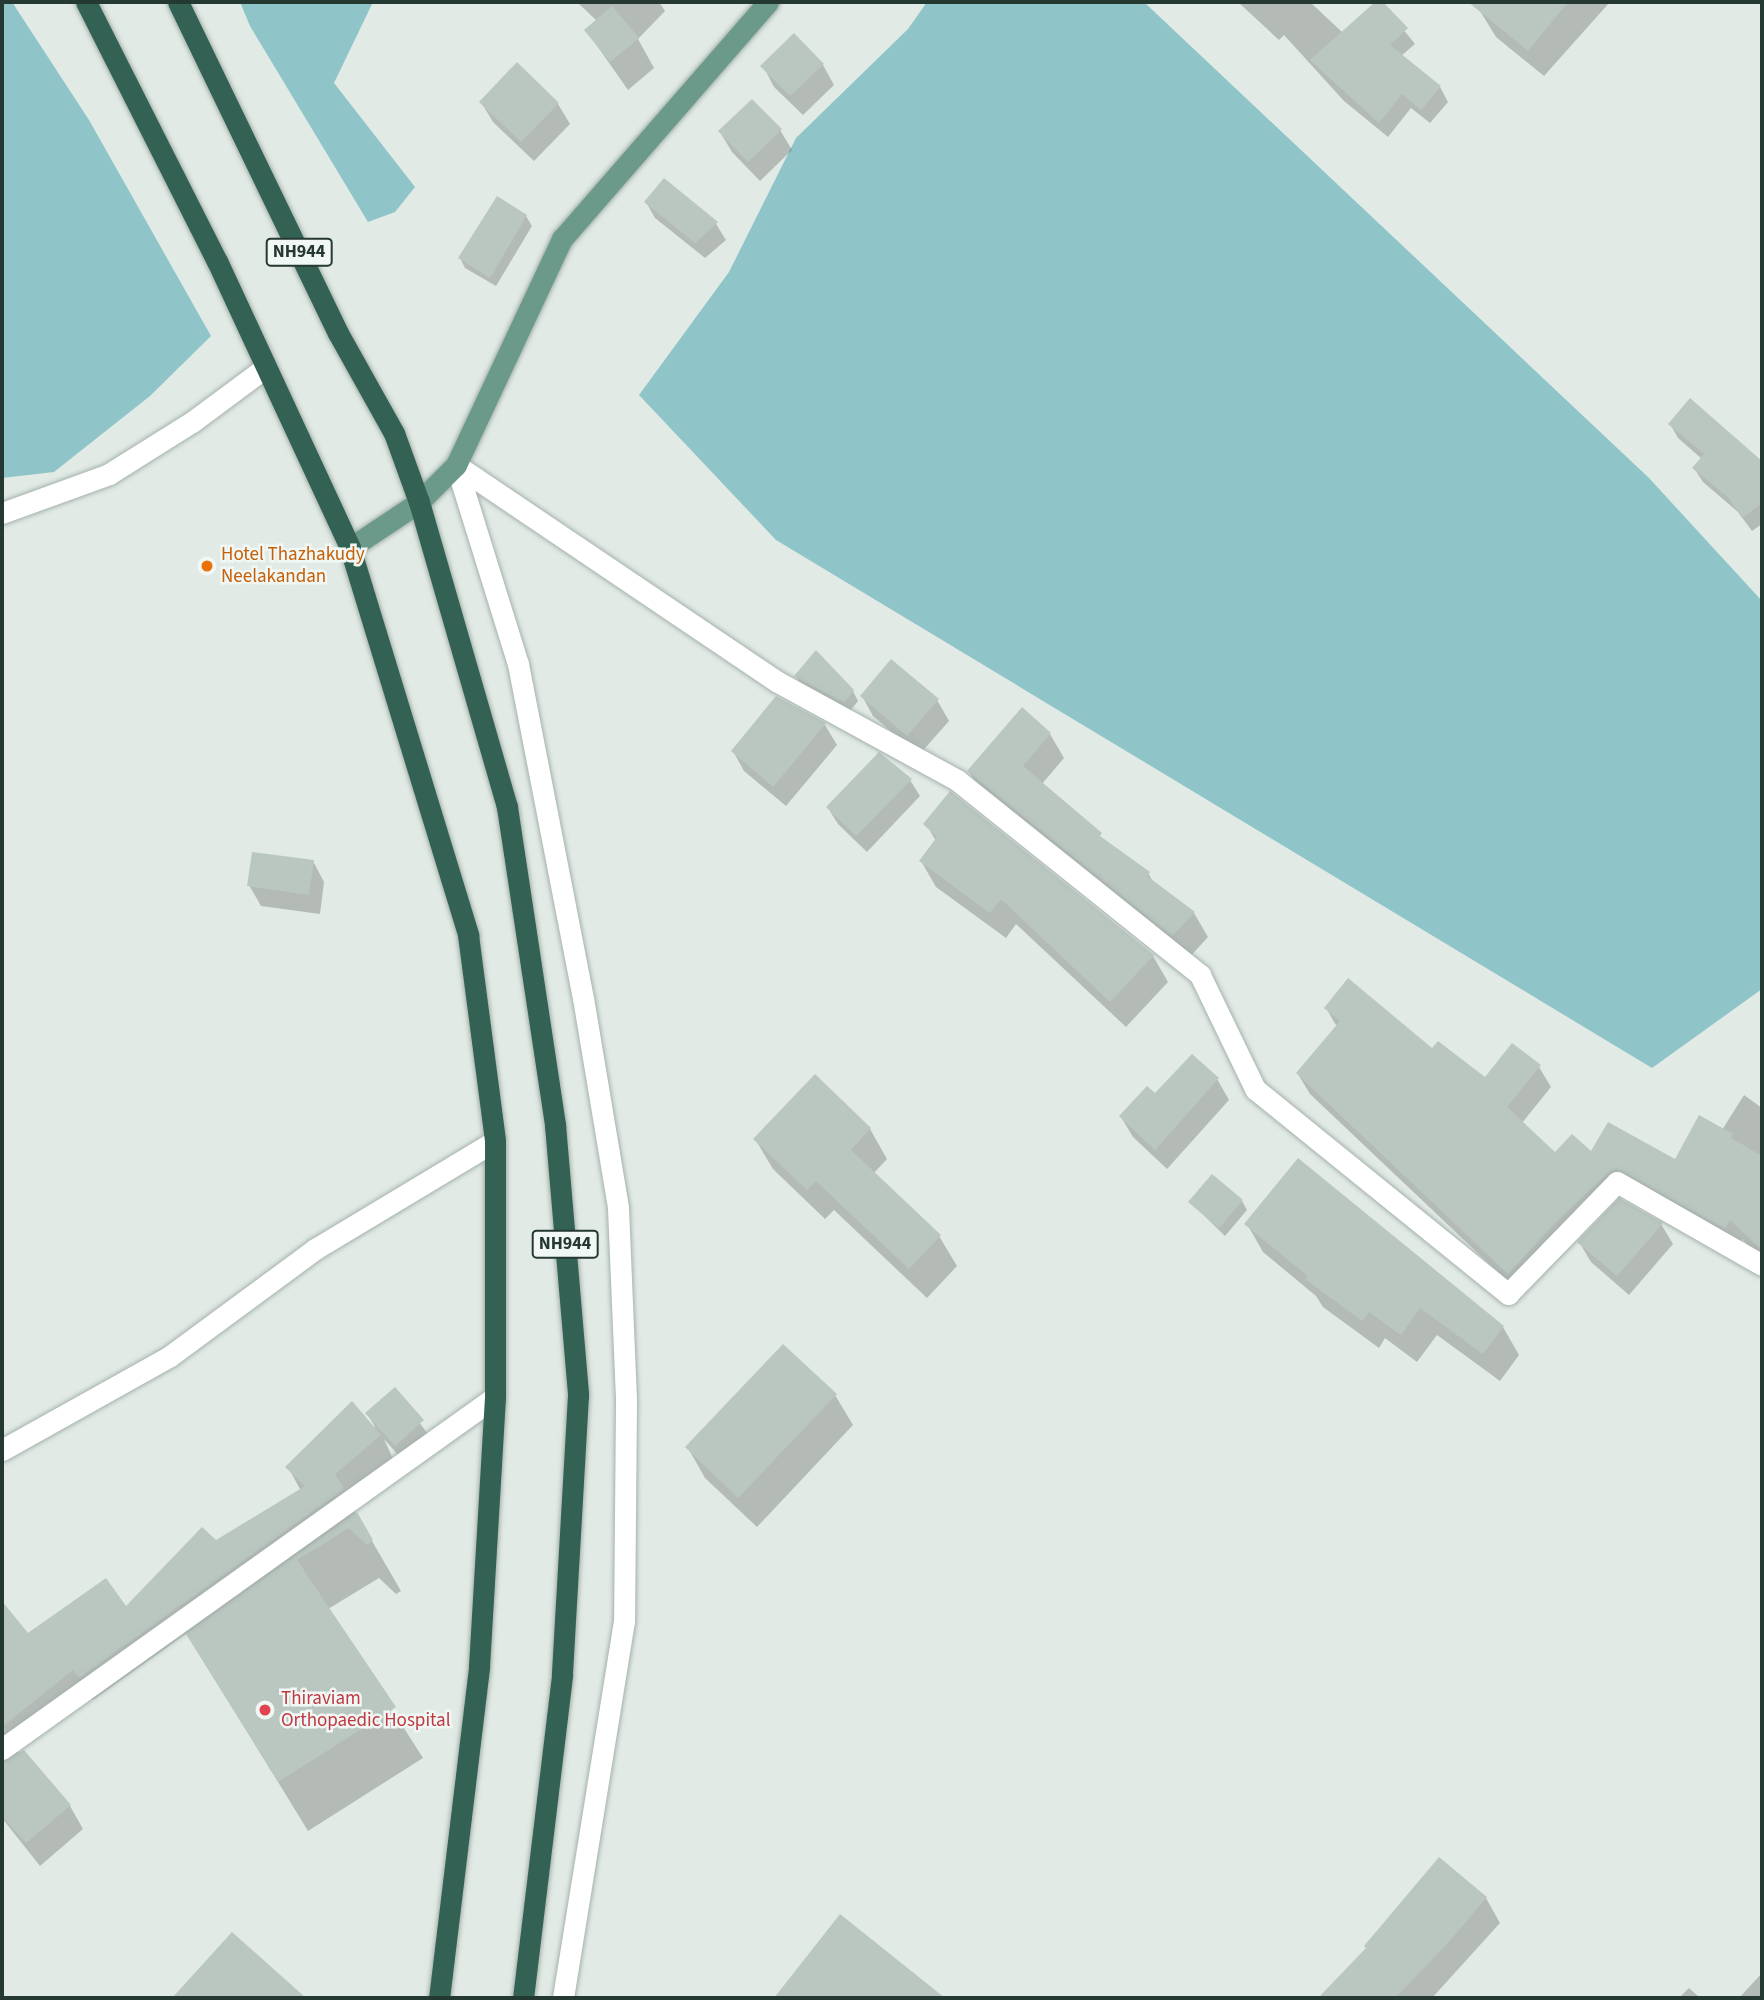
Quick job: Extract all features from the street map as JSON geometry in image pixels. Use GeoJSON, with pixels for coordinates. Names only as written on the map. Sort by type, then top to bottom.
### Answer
{"type":"FeatureCollection","features":[{"type":"Feature","properties":{"kind":"highway"},"geometry":{"type":"LineString","coordinates":[[86,2],[266,367],[350,548],[468,935],[495,1141],[495,1397],[480,1668],[439,1998]]}},
{"type":"Feature","properties":{"kind":"highway","name":"NH944"},"geometry":{"type":"LineString","coordinates":[[178,2],[338,332],[394,433],[419,502],[507,807],[555,1125],[578,1395],[562,1676],[523,1998]]}},
{"type":"Feature","properties":{"kind":"main road"},"geometry":{"type":"LineString","coordinates":[[350,548],[419,502],[456,464],[562,239],[768,2]]}},
{"type":"Feature","properties":{"kind":"street"},"geometry":{"type":"LineString","coordinates":[[2,513],[109,474],[192,422],[266,367]]}},
{"type":"Feature","properties":{"kind":"street"},"geometry":{"type":"LineString","coordinates":[[456,464],[778,682],[957,780],[1200,975],[1255,1089],[1508,1294],[1617,1182],[1762,1265]]}},
{"type":"Feature","properties":{"kind":"street"},"geometry":{"type":"LineString","coordinates":[[456,464],[518,664],[583,998],[618,1208],[626,1401],[624,1621],[563,1998]]}},
{"type":"Feature","properties":{"kind":"street"},"geometry":{"type":"LineString","coordinates":[[2,1450],[170,1356],[315,1249],[495,1141]]}},
{"type":"Feature","properties":{"kind":"street"},"geometry":{"type":"LineString","coordinates":[[2,1749],[495,1397]]}},
{"type":"Feature","properties":{"kind":"water"},"geometry":{"type":"Polygon","coordinates":[[[2,2],[12,2],[89,120],[211,336],[150,396],[54,472],[2,478],[2,2]]]}},
{"type":"Feature","properties":{"kind":"water"},"geometry":{"type":"Polygon","coordinates":[[[240,2],[373,2],[334,83],[415,187],[395,212],[368,222],[250,26],[240,2]]]}},
{"type":"Feature","properties":{"kind":"water"},"geometry":{"type":"Polygon","coordinates":[[[927,2],[1144,2],[1649,478],[1762,601],[1762,989],[1652,1068],[776,540],[639,395],[729,272],[796,138],[908,29],[927,2]]]}},
{"type":"Feature","properties":{"kind":"building"},"geometry":{"type":"Polygon","coordinates":[[[1375,2],[1383,2],[1408,28],[1390,45],[1441,86],[1421,110],[1402,94],[1379,123],[1310,60],[1375,2]]]}},
{"type":"Feature","properties":{"kind":"building"},"geometry":{"type":"Polygon","coordinates":[[[1468,2],[1568,2],[1528,51],[1468,2]]]}},
{"type":"Feature","properties":{"kind":"building"},"geometry":{"type":"Polygon","coordinates":[[[612,6],[639,38],[610,62],[584,30],[612,6]]]}},
{"type":"Feature","properties":{"kind":"building"},"geometry":{"type":"Polygon","coordinates":[[[794,33],[824,64],[790,96],[760,66],[794,33]]]}},
{"type":"Feature","properties":{"kind":"building"},"geometry":{"type":"Polygon","coordinates":[[[517,62],[559,103],[521,142],[479,102],[517,62]]]}},
{"type":"Feature","properties":{"kind":"building"},"geometry":{"type":"Polygon","coordinates":[[[752,99],[782,129],[748,162],[718,131],[752,99]]]}},
{"type":"Feature","properties":{"kind":"building"},"geometry":{"type":"Polygon","coordinates":[[[664,178],[718,222],[695,243],[644,202],[664,178]]]}},
{"type":"Feature","properties":{"kind":"building"},"geometry":{"type":"Polygon","coordinates":[[[497,196],[527,215],[490,278],[458,258],[497,196]]]}},
{"type":"Feature","properties":{"kind":"building"},"geometry":{"type":"Polygon","coordinates":[[[1690,398],[1762,461],[1762,503],[1742,518],[1728,497],[1692,468],[1704,454],[1668,424],[1690,398]]]}},
{"type":"Feature","properties":{"kind":"building"},"geometry":{"type":"Polygon","coordinates":[[[816,650],[854,690],[844,703],[794,676],[816,650]]]}},
{"type":"Feature","properties":{"kind":"building"},"geometry":{"type":"Polygon","coordinates":[[[891,659],[939,699],[907,736],[860,696],[891,659]]]}},
{"type":"Feature","properties":{"kind":"building"},"geometry":{"type":"Polygon","coordinates":[[[776,696],[826,723],[773,787],[731,751],[776,696]]]}},
{"type":"Feature","properties":{"kind":"building"},"geometry":{"type":"Polygon","coordinates":[[[1022,707],[1051,733],[1023,766],[1102,833],[1100,836],[1150,872],[1147,876],[1195,912],[1172,936],[967,771],[1022,707]]]}},
{"type":"Feature","properties":{"kind":"building"},"geometry":{"type":"Polygon","coordinates":[[[879,752],[912,779],[856,836],[826,807],[879,752]]]}},
{"type":"Feature","properties":{"kind":"building"},"geometry":{"type":"Polygon","coordinates":[[[950,791],[1154,955],[1110,1002],[1001,899],[990,913],[919,861],[937,837],[923,824],[950,791]]]}},
{"type":"Feature","properties":{"kind":"building"},"geometry":{"type":"Polygon","coordinates":[[[252,852],[314,860],[309,895],[247,886],[252,852]]]}},
{"type":"Feature","properties":{"kind":"building"},"geometry":{"type":"Polygon","coordinates":[[[1348,978],[1432,1048],[1438,1041],[1485,1077],[1512,1043],[1541,1065],[1507,1107],[1555,1152],[1572,1134],[1591,1151],[1608,1122],[1675,1159],[1699,1115],[1733,1134],[1731,1138],[1762,1156],[1762,1250],[1730,1220],[1725,1229],[1617,1169],[1608,1173],[1555,1223],[1508,1274],[1296,1073],[1340,1021],[1324,1008],[1348,978]]]}},
{"type":"Feature","properties":{"kind":"building"},"geometry":{"type":"Polygon","coordinates":[[[1192,1054],[1219,1078],[1155,1150],[1119,1116],[1147,1086],[1155,1093],[1192,1054]]]}},
{"type":"Feature","properties":{"kind":"building"},"geometry":{"type":"Polygon","coordinates":[[[815,1074],[871,1128],[851,1150],[941,1235],[909,1269],[816,1181],[807,1190],[753,1139],[815,1074]]]}},
{"type":"Feature","properties":{"kind":"building"},"geometry":{"type":"Polygon","coordinates":[[[1298,1158],[1504,1326],[1483,1354],[1420,1308],[1401,1335],[1369,1312],[1362,1321],[1305,1279],[1308,1276],[1244,1224],[1298,1158]]]}},
{"type":"Feature","properties":{"kind":"building"},"geometry":{"type":"Polygon","coordinates":[[[1212,1174],[1243,1200],[1219,1228],[1188,1202],[1212,1174]]]}},
{"type":"Feature","properties":{"kind":"building"},"geometry":{"type":"Polygon","coordinates":[[[1619,1198],[1663,1223],[1617,1276],[1577,1242],[1619,1198]]]}},
{"type":"Feature","properties":{"kind":"building"},"geometry":{"type":"Polygon","coordinates":[[[783,1344],[837,1394],[738,1498],[685,1447],[783,1344]]]}},
{"type":"Feature","properties":{"kind":"building"},"geometry":{"type":"Polygon","coordinates":[[[395,1387],[424,1420],[395,1446],[365,1413],[395,1387]]]}},
{"type":"Feature","properties":{"kind":"building"},"geometry":{"type":"Polygon","coordinates":[[[352,1401],[381,1435],[335,1474],[344,1489],[79,1678],[73,1670],[3,1726],[6,1730],[2,1733],[2,1601],[28,1633],[106,1578],[126,1606],[202,1527],[216,1540],[305,1486],[285,1467],[352,1401]]]}},
{"type":"Feature","properties":{"kind":"building"},"geometry":{"type":"Polygon","coordinates":[[[357,1512],[373,1540],[367,1545],[349,1528],[297,1560],[396,1707],[278,1782],[186,1634],[357,1512]]]}},
{"type":"Feature","properties":{"kind":"building"},"geometry":{"type":"Polygon","coordinates":[[[24,1750],[71,1805],[26,1843],[2,1816],[2,1762],[24,1750]]]}},
{"type":"Feature","properties":{"kind":"building"},"geometry":{"type":"Polygon","coordinates":[[[1439,1857],[1487,1897],[1448,1943],[1395,1998],[1318,1998],[1366,1948],[1364,1946],[1439,1857]]]}},
{"type":"Feature","properties":{"kind":"building"},"geometry":{"type":"Polygon","coordinates":[[[840,1914],[945,1998],[774,1998],[840,1914]]]}},
{"type":"Feature","properties":{"kind":"building"},"geometry":{"type":"Polygon","coordinates":[[[232,1932],[306,1998],[172,1998],[232,1932]]]}},
{"type":"Feature","properties":{"kind":"place","name":"Hotel Thazhakudy Neelakandan"},"geometry":{"type":"Point","coordinates":[207,566]}},
{"type":"Feature","properties":{"kind":"place","name":"Thiraviam Orthopaedic Hospital"},"geometry":{"type":"Point","coordinates":[265,1710]}}]}
